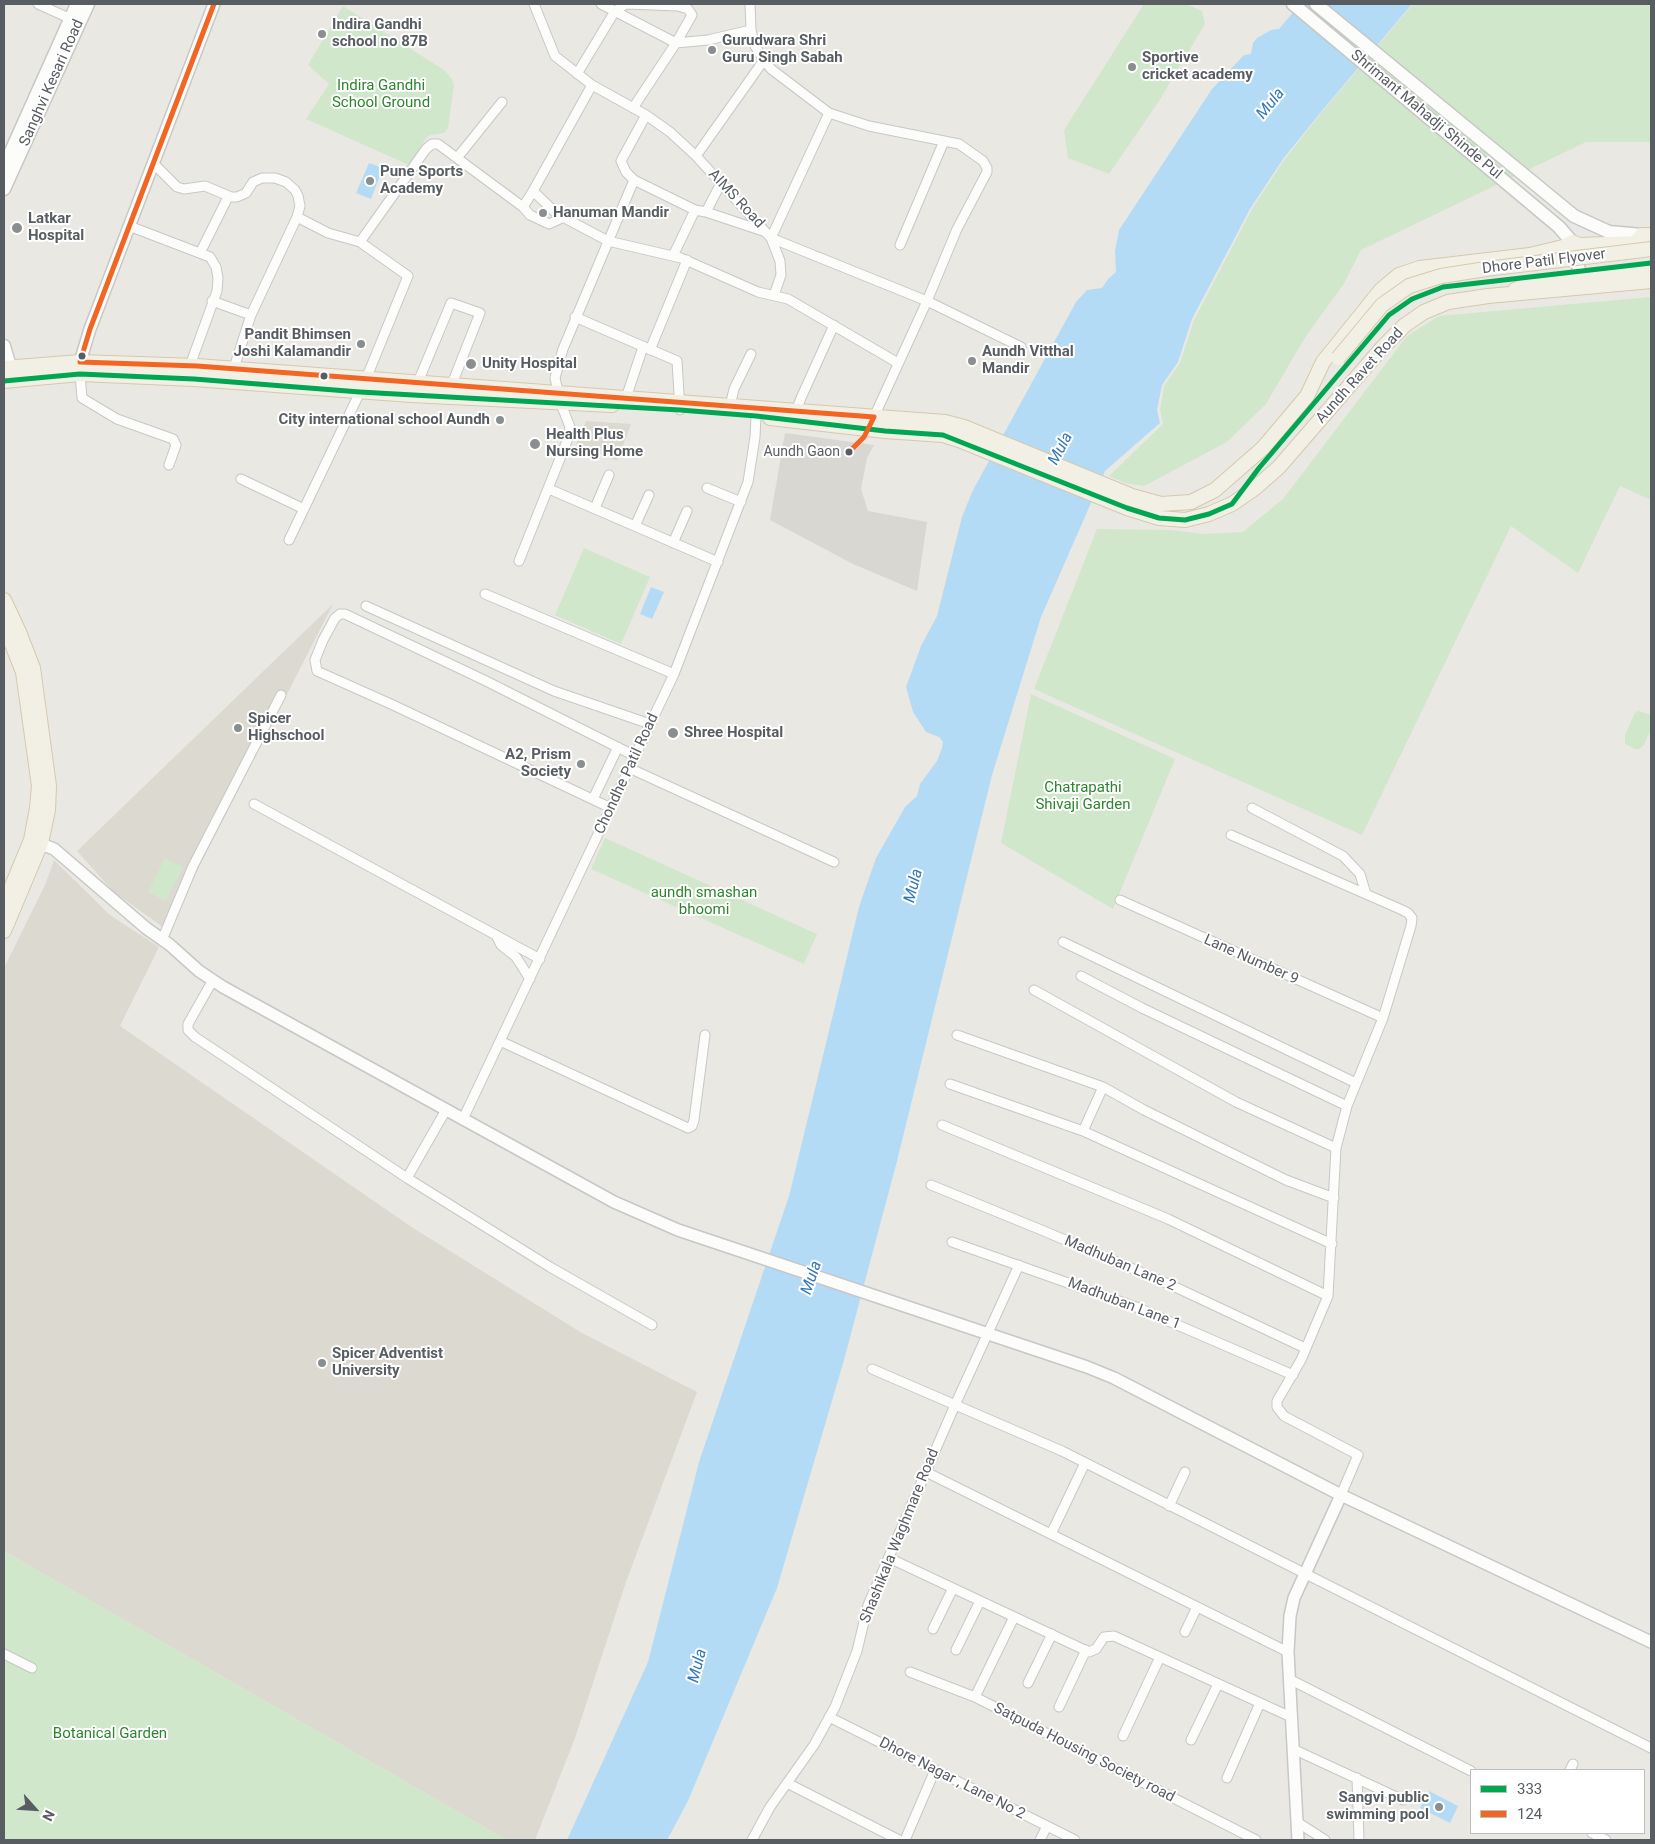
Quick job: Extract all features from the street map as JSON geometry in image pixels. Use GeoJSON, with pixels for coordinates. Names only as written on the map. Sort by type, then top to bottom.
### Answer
{"type":"FeatureCollection","features":[{"type":"Feature","properties":{"kind":"main road","name":"Sanghvi Kesari Road"},"geometry":{"type":"LineString","coordinates":[[4,167],[77,4]]}},
{"type":"Feature","properties":{"kind":"main road","name":"Sanghvi Kesari Road"},"geometry":{"type":"LineString","coordinates":[[4,190],[88,4]]}},
{"type":"Feature","properties":{"kind":"main road","name":"Shrimant Mahadji Shinde Pul"},"geometry":{"type":"LineString","coordinates":[[1293,4],[1559,227],[1572,242]]}},
{"type":"Feature","properties":{"kind":"main road","name":"Shrimant Mahadji Shinde Pul"},"geometry":{"type":"LineString","coordinates":[[1316,4],[1574,216],[1609,232],[1647,235]]}},
{"type":"Feature","properties":{"kind":"main road"},"geometry":{"type":"LineString","coordinates":[[1572,242],[1579,245],[1635,243],[1647,235]]}},
{"type":"Feature","properties":{"kind":"main road"},"geometry":{"type":"LineString","coordinates":[[1572,242],[1581,278]]}},
{"type":"Feature","properties":{"kind":"main road","name":"Aundh Ravet Road"},"geometry":{"type":"LineString","coordinates":[[1129,502],[1160,504],[1191,502],[1215,490],[1263,448],[1307,396],[1323,362],[1380,290],[1399,275],[1436,265],[1530,255],[1563,247],[1572,242]]}},
{"type":"Feature","properties":{"kind":"main road","name":"Dhore Patil Flyover"},"geometry":{"type":"LineString","coordinates":[[1307,396],[1382,305],[1409,286],[1441,276],[1486,269],[1651,249]]}},
{"type":"Feature","properties":{"kind":"main road"},"geometry":{"type":"LineString","coordinates":[[1503,296],[1531,283],[1651,271]]}},
{"type":"Feature","properties":{"kind":"main road","name":"Aundh Ravet Road"},"geometry":{"type":"LineString","coordinates":[[1129,502],[1159,518],[1185,520],[1208,514],[1232,504],[1254,489],[1279,467],[1382,348],[1404,325],[1424,312],[1448,302],[1651,281]]}},
{"type":"Feature","properties":{"kind":"main road"},"geometry":{"type":"LineString","coordinates":[[4,346],[7,375],[80,368],[188,372],[681,406],[730,406],[796,411],[871,423]]}},
{"type":"Feature","properties":{"kind":"main road"},"geometry":{"type":"LineString","coordinates":[[363,385],[418,382],[452,384],[560,398],[626,398],[756,416],[871,423],[945,422],[962,433],[1129,502]]}},
{"type":"Feature","properties":{"kind":"main road"},"geometry":{"type":"LineString","coordinates":[[4,600],[20,632],[28,670],[39,786],[36,842],[4,931]]}},
{"type":"Feature","properties":{"kind":"main road"},"geometry":{"type":"LineString","coordinates":[[4,624],[28,670]]}},
{"type":"Feature","properties":{"kind":"main road"},"geometry":{"type":"LineString","coordinates":[[4,905],[36,842]]}},
{"type":"Feature","properties":{"kind":"street"},"geometry":{"type":"LineString","coordinates":[[38,4],[71,19]]}},
{"type":"Feature","properties":{"kind":"street"},"geometry":{"type":"LineString","coordinates":[[169,465],[176,445],[173,439],[117,419],[82,398],[80,368],[90,329],[214,4]]}},
{"type":"Feature","properties":{"kind":"street","name":"AIMS Road"},"geometry":{"type":"LineString","coordinates":[[534,4],[555,56],[592,84],[646,115],[670,132],[696,156],[768,235],[927,301],[1020,347]]}},
{"type":"Feature","properties":{"kind":"street"},"geometry":{"type":"LineString","coordinates":[[601,4],[676,43],[708,40],[751,30]]}},
{"type":"Feature","properties":{"kind":"street"},"geometry":{"type":"LineString","coordinates":[[577,74],[615,11],[626,4],[678,6],[688,9],[692,15],[633,108]]}},
{"type":"Feature","properties":{"kind":"street"},"geometry":{"type":"LineString","coordinates":[[750,4],[751,30],[755,46],[764,60],[771,69],[829,113],[869,126],[959,144],[983,161],[987,168],[987,172],[957,230],[871,423]]}},
{"type":"Feature","properties":{"kind":"street"},"geometry":{"type":"LineString","coordinates":[[696,156],[764,60]]}},
{"type":"Feature","properties":{"kind":"street"},"geometry":{"type":"LineString","coordinates":[[523,207],[592,84]]}},
{"type":"Feature","properties":{"kind":"street"},"geometry":{"type":"LineString","coordinates":[[457,158],[502,102]]}},
{"type":"Feature","properties":{"kind":"street"},"geometry":{"type":"LineString","coordinates":[[768,235],[829,113]]}},
{"type":"Feature","properties":{"kind":"street"},"geometry":{"type":"LineString","coordinates":[[646,115],[621,161],[626,172],[634,180],[695,210],[706,212],[768,235],[780,261],[781,276],[774,295]]}},
{"type":"Feature","properties":{"kind":"street"},"geometry":{"type":"LineString","coordinates":[[900,244],[944,141]]}},
{"type":"Feature","properties":{"kind":"street"},"geometry":{"type":"LineString","coordinates":[[360,242],[432,144],[438,144],[523,207],[530,215],[549,224],[562,218]]}},
{"type":"Feature","properties":{"kind":"street"},"geometry":{"type":"LineString","coordinates":[[153,163],[177,187],[205,186],[231,197],[238,197],[246,193],[253,182],[262,178],[275,178],[286,182],[295,190],[298,196],[300,206],[297,217],[251,315],[231,375]]}},
{"type":"Feature","properties":{"kind":"street"},"geometry":{"type":"LineString","coordinates":[[519,562],[569,436],[570,427],[560,398],[555,378],[556,372],[575,317],[597,270],[634,180]]}},
{"type":"Feature","properties":{"kind":"street"},"geometry":{"type":"LineString","coordinates":[[706,212],[721,184]]}},
{"type":"Feature","properties":{"kind":"street"},"geometry":{"type":"LineString","coordinates":[[532,191],[562,218],[608,241],[687,260],[758,292],[788,299],[898,363]]}},
{"type":"Feature","properties":{"kind":"street"},"geometry":{"type":"LineString","coordinates":[[200,253],[228,197],[231,197]]}},
{"type":"Feature","properties":{"kind":"street"},"geometry":{"type":"LineString","coordinates":[[673,256],[695,210]]}},
{"type":"Feature","properties":{"kind":"street"},"geometry":{"type":"LineString","coordinates":[[289,540],[363,385],[408,276],[360,242],[328,233],[297,217]]}},
{"type":"Feature","properties":{"kind":"street"},"geometry":{"type":"LineString","coordinates":[[129,226],[210,257],[216,267],[218,278],[217,291],[188,372]]}},
{"type":"Feature","properties":{"kind":"street"},"geometry":{"type":"LineString","coordinates":[[626,398],[687,260]]}},
{"type":"Feature","properties":{"kind":"street"},"geometry":{"type":"LineString","coordinates":[[212,301],[251,315]]}},
{"type":"Feature","properties":{"kind":"street"},"geometry":{"type":"LineString","coordinates":[[418,382],[451,302],[480,313],[452,384]]}},
{"type":"Feature","properties":{"kind":"street"},"geometry":{"type":"LineString","coordinates":[[575,317],[677,361],[681,406]]}},
{"type":"Feature","properties":{"kind":"street"},"geometry":{"type":"LineString","coordinates":[[796,411],[804,389],[834,325]]}},
{"type":"Feature","properties":{"kind":"street"},"geometry":{"type":"LineString","coordinates":[[730,406],[734,389],[751,354]]}},
{"type":"Feature","properties":{"kind":"street","name":"Chondhe Patil Road"},"geometry":{"type":"LineString","coordinates":[[463,1119],[674,674],[748,482],[755,437],[756,416]]}},
{"type":"Feature","properties":{"kind":"street"},"geometry":{"type":"LineString","coordinates":[[595,508],[609,475]]}},
{"type":"Feature","properties":{"kind":"street"},"geometry":{"type":"LineString","coordinates":[[241,479],[304,509]]}},
{"type":"Feature","properties":{"kind":"street"},"geometry":{"type":"LineString","coordinates":[[549,488],[718,562]]}},
{"type":"Feature","properties":{"kind":"street"},"geometry":{"type":"LineString","coordinates":[[707,488],[741,502]]}},
{"type":"Feature","properties":{"kind":"street"},"geometry":{"type":"LineString","coordinates":[[635,526],[649,494]]}},
{"type":"Feature","properties":{"kind":"street"},"geometry":{"type":"LineString","coordinates":[[673,543],[687,511]]}},
{"type":"Feature","properties":{"kind":"street"},"geometry":{"type":"LineString","coordinates":[[485,594],[674,674]]}},
{"type":"Feature","properties":{"kind":"street"},"geometry":{"type":"LineString","coordinates":[[366,606],[554,690],[650,724]]}},
{"type":"Feature","properties":{"kind":"street"},"geometry":{"type":"LineString","coordinates":[[611,808],[317,671],[315,660],[323,640],[335,618],[340,614],[345,614],[635,756]]}},
{"type":"Feature","properties":{"kind":"street"},"geometry":{"type":"LineString","coordinates":[[162,940],[193,866],[281,695]]}},
{"type":"Feature","properties":{"kind":"street"},"geometry":{"type":"LineString","coordinates":[[593,799],[618,747]]}},
{"type":"Feature","properties":{"kind":"street"},"geometry":{"type":"LineString","coordinates":[[629,768],[834,862]]}},
{"type":"Feature","properties":{"kind":"street"},"geometry":{"type":"LineString","coordinates":[[254,804],[540,958]]}},
{"type":"Feature","properties":{"kind":"street"},"geometry":{"type":"LineString","coordinates":[[1252,808],[1343,856],[1360,874],[1366,894]]}},
{"type":"Feature","properties":{"kind":"street"},"geometry":{"type":"LineString","coordinates":[[1231,835],[1408,913],[1412,918],[1383,1018],[1347,1106],[1336,1148],[1328,1296],[1293,1375],[1277,1401],[1279,1412],[1284,1416],[1358,1455],[1294,1598],[1290,1616],[1288,1652],[1298,1840]]}},
{"type":"Feature","properties":{"kind":"street"},"geometry":{"type":"LineString","coordinates":[[36,842],[54,850],[124,910],[213,980],[629,1210],[678,1230],[1087,1367],[1114,1378],[1341,1495],[1651,1642]]}},
{"type":"Feature","properties":{"kind":"street","name":"Lane Number 9"},"geometry":{"type":"LineString","coordinates":[[1120,900],[1383,1018]]}},
{"type":"Feature","properties":{"kind":"street"},"geometry":{"type":"LineString","coordinates":[[496,935],[501,945],[516,957],[530,979]]}},
{"type":"Feature","properties":{"kind":"street"},"geometry":{"type":"LineString","coordinates":[[1063,942],[1356,1083]]}},
{"type":"Feature","properties":{"kind":"street"},"geometry":{"type":"LineString","coordinates":[[1081,976],[1142,1008],[1347,1106]]}},
{"type":"Feature","properties":{"kind":"street"},"geometry":{"type":"LineString","coordinates":[[213,980],[188,1024],[188,1030],[195,1037],[407,1178],[550,1267],[652,1325]]}},
{"type":"Feature","properties":{"kind":"street"},"geometry":{"type":"LineString","coordinates":[[1034,990],[1236,1102],[1336,1148]]}},
{"type":"Feature","properties":{"kind":"street"},"geometry":{"type":"LineString","coordinates":[[500,1041],[688,1128],[692,1126],[694,1120],[705,1035]]}},
{"type":"Feature","properties":{"kind":"street"},"geometry":{"type":"LineString","coordinates":[[957,1036],[1103,1087],[1144,1110],[1286,1180],[1334,1198]]}},
{"type":"Feature","properties":{"kind":"street"},"geometry":{"type":"LineString","coordinates":[[950,1084],[1083,1131],[1332,1244]]}},
{"type":"Feature","properties":{"kind":"street"},"geometry":{"type":"LineString","coordinates":[[1083,1131],[1103,1087]]}},
{"type":"Feature","properties":{"kind":"street"},"geometry":{"type":"LineString","coordinates":[[407,1178],[446,1110]]}},
{"type":"Feature","properties":{"kind":"street"},"geometry":{"type":"LineString","coordinates":[[942,1125],[1168,1219],[1328,1296]]}},
{"type":"Feature","properties":{"kind":"street","name":"Madhuban Lane 2"},"geometry":{"type":"LineString","coordinates":[[931,1185],[1164,1283],[1305,1348]]}},
{"type":"Feature","properties":{"kind":"street","name":"Madhuban Lane 1"},"geometry":{"type":"LineString","coordinates":[[952,1242],[1136,1307],[1293,1375]]}},
{"type":"Feature","properties":{"kind":"street","name":"Shashikala Waghmare Road"},"geometry":{"type":"LineString","coordinates":[[752,1840],[770,1807],[814,1745],[847,1680],[857,1651],[868,1605],[955,1405],[1019,1265]]}},
{"type":"Feature","properties":{"kind":"street"},"geometry":{"type":"LineString","coordinates":[[872,1369],[1085,1462],[1651,1748]]}},
{"type":"Feature","properties":{"kind":"street"},"geometry":{"type":"LineString","coordinates":[[1051,1534],[1085,1462]]}},
{"type":"Feature","properties":{"kind":"street"},"geometry":{"type":"LineString","coordinates":[[926,1472],[1288,1652]]}},
{"type":"Feature","properties":{"kind":"street"},"geometry":{"type":"LineString","coordinates":[[1170,1506],[1185,1472]]}},
{"type":"Feature","properties":{"kind":"street"},"geometry":{"type":"LineString","coordinates":[[889,1558],[1086,1650],[1093,1652],[1104,1637],[1114,1636],[1291,1717]]}},
{"type":"Feature","properties":{"kind":"street"},"geometry":{"type":"LineString","coordinates":[[933,1629],[952,1588]]}},
{"type":"Feature","properties":{"kind":"street"},"geometry":{"type":"LineString","coordinates":[[956,1650],[980,1600]]}},
{"type":"Feature","properties":{"kind":"street"},"geometry":{"type":"LineString","coordinates":[[1185,1632],[1197,1607]]}},
{"type":"Feature","properties":{"kind":"street"},"geometry":{"type":"LineString","coordinates":[[975,1698],[1014,1617]]}},
{"type":"Feature","properties":{"kind":"street"},"geometry":{"type":"LineString","coordinates":[[1028,1683],[1052,1634]]}},
{"type":"Feature","properties":{"kind":"street"},"geometry":{"type":"LineString","coordinates":[[1059,1707],[1086,1650]]}},
{"type":"Feature","properties":{"kind":"street"},"geometry":{"type":"LineString","coordinates":[[4,1654],[32,1668]]}},
{"type":"Feature","properties":{"kind":"street"},"geometry":{"type":"LineString","coordinates":[[1123,1736],[1160,1657]]}},
{"type":"Feature","properties":{"kind":"street","name":"Satpuda Housing Society road"},"geometry":{"type":"LineString","coordinates":[[910,1672],[975,1698],[1256,1840]]}},
{"type":"Feature","properties":{"kind":"street"},"geometry":{"type":"LineString","coordinates":[[1289,1679],[1470,1770]]}},
{"type":"Feature","properties":{"kind":"street"},"geometry":{"type":"LineString","coordinates":[[1191,1740],[1218,1684]]}},
{"type":"Feature","properties":{"kind":"street"},"geometry":{"type":"LineString","coordinates":[[1227,1778],[1260,1703]]}},
{"type":"Feature","properties":{"kind":"street","name":"Dhore Nagar , Lane No 2"},"geometry":{"type":"LineString","coordinates":[[829,1717],[1075,1840]]}},
{"type":"Feature","properties":{"kind":"street"},"geometry":{"type":"LineString","coordinates":[[1293,1749],[1403,1800]]}},
{"type":"Feature","properties":{"kind":"street"},"geometry":{"type":"LineString","coordinates":[[905,1840],[935,1770]]}},
{"type":"Feature","properties":{"kind":"street"},"geometry":{"type":"LineString","coordinates":[[1357,1778],[1359,1840]]}},
{"type":"Feature","properties":{"kind":"street"},"geometry":{"type":"LineString","coordinates":[[787,1783],[899,1840]]}},
{"type":"Feature","properties":{"kind":"street"},"geometry":{"type":"LineString","coordinates":[[1297,1822],[1324,1840]]}},
{"type":"Feature","properties":{"kind":"street"},"geometry":{"type":"LineString","coordinates":[[1040,1840],[1047,1826]]}},
{"type":"Feature","properties":{"kind":"street"},"geometry":{"type":"LineString","coordinates":[[1594,1834],[1606,1840]]}},
{"type":"Feature","properties":{"kind":"shaded area"},"geometry":{"type":"Polygon","coordinates":[[[586,421],[631,424],[617,461],[576,444],[586,421]]]}},
{"type":"Feature","properties":{"kind":"shaded area"},"geometry":{"type":"Polygon","coordinates":[[[785,433],[874,445],[867,458],[861,489],[868,511],[927,522],[917,591],[853,564],[770,520],[785,433]]]}},
{"type":"Feature","properties":{"kind":"shaded area","name":"Spicer Highschool"},"geometry":{"type":"Polygon","coordinates":[[[333,604],[167,930],[114,892],[77,851],[333,604]]]}},
{"type":"Feature","properties":{"kind":"shaded area","name":"Spicer Adventist University"},"geometry":{"type":"Polygon","coordinates":[[[54,860],[110,915],[159,947],[120,1026],[413,1228],[582,1333],[697,1392],[626,1582],[575,1738],[535,1840],[507,1840],[4,1551],[4,968],[45,885],[54,860]]]}},
{"type":"Feature","properties":{"kind":"green space"},"geometry":{"type":"Polygon","coordinates":[[[1144,4],[1186,4],[1202,11],[1205,24],[1159,101],[1109,174],[1068,158],[1064,130],[1144,4]]]}},
{"type":"Feature","properties":{"kind":"green space"},"geometry":{"type":"Polygon","coordinates":[[[1413,4],[1651,4],[1651,142],[1586,142],[1361,250],[1343,285],[1306,336],[1266,404],[1227,442],[1144,486],[1125,483],[1109,476],[1163,424],[1160,410],[1164,386],[1180,363],[1194,320],[1252,209],[1284,160],[1413,4]]]}},
{"type":"Feature","properties":{"kind":"green space","name":"Indira Gandhi School Ground"},"geometry":{"type":"Polygon","coordinates":[[[343,6],[444,70],[452,79],[454,85],[448,128],[444,133],[427,137],[409,165],[306,119],[329,84],[308,65],[343,6]]]}},
{"type":"Feature","properties":{"kind":"green space"},"geometry":{"type":"Polygon","coordinates":[[[1651,297],[1651,500],[1620,486],[1578,573],[1511,526],[1362,835],[1034,689],[1097,529],[1170,530],[1203,534],[1243,532],[1283,499],[1407,336],[1439,316],[1651,297]]]}},
{"type":"Feature","properties":{"kind":"green space"},"geometry":{"type":"Polygon","coordinates":[[[584,548],[650,577],[621,644],[555,615],[584,548]]]}},
{"type":"Feature","properties":{"kind":"green space","name":"Chatrapathi Shivaji Garden"},"geometry":{"type":"Polygon","coordinates":[[[1031,694],[1175,759],[1113,909],[1001,843],[1031,694]]]}},
{"type":"Feature","properties":{"kind":"green space"},"geometry":{"type":"Polygon","coordinates":[[[1639,711],[1651,715],[1651,729],[1644,745],[1639,749],[1635,749],[1625,744],[1625,735],[1635,713],[1639,711]]]}},
{"type":"Feature","properties":{"kind":"green space","name":"aundh smashan bhoomi"},"geometry":{"type":"Polygon","coordinates":[[[605,838],[817,934],[804,964],[591,869],[605,838]]]}},
{"type":"Feature","properties":{"kind":"green space"},"geometry":{"type":"Polygon","coordinates":[[[165,858],[183,867],[166,901],[148,892],[165,858]]]}},
{"type":"Feature","properties":{"kind":"green space","name":"Botanical Garden"},"geometry":{"type":"Polygon","coordinates":[[[4,1551],[507,1840],[4,1840],[4,1551]]]}},
{"type":"Feature","properties":{"kind":"water","name":"Mula"},"geometry":{"type":"Polygon","coordinates":[[[1300,4],[1412,4],[1283,159],[1250,209],[1192,319],[1178,362],[1162,385],[1157,410],[1160,423],[1105,471],[1041,617],[992,775],[897,1161],[844,1360],[777,1588],[688,1801],[667,1840],[567,1840],[648,1662],[699,1462],[789,1196],[859,907],[876,858],[905,807],[917,796],[920,784],[937,761],[942,748],[943,742],[939,737],[926,732],[913,712],[906,687],[921,646],[937,616],[962,517],[972,492],[1076,302],[1087,290],[1102,288],[1116,272],[1115,251],[1119,230],[1212,89],[1244,55],[1251,54],[1253,43],[1257,38],[1271,30],[1279,29],[1300,4]]]}},
{"type":"Feature","properties":{"kind":"water","name":"Pune Sports Academy"},"geometry":{"type":"Polygon","coordinates":[[[369,163],[383,168],[371,199],[356,193],[369,163]]]}},
{"type":"Feature","properties":{"kind":"water"},"geometry":{"type":"Polygon","coordinates":[[[651,587],[664,592],[652,619],[640,614],[651,587]]]}},
{"type":"Feature","properties":{"kind":"water","name":"Sangvi public swimming pool"},"geometry":{"type":"Polygon","coordinates":[[[1429,1791],[1458,1806],[1450,1823],[1420,1808],[1429,1791]]]}},
{"type":"Feature","properties":{"kind":"transit line","name":"124"},"geometry":{"type":"LineString","coordinates":[[214,4],[90,329],[80,362],[197,366],[874,417],[864,437],[849,452]]}},
{"type":"Feature","properties":{"kind":"transit line","name":"333"},"geometry":{"type":"LineString","coordinates":[[4,381],[80,374],[194,379],[360,392],[680,410],[756,416],[885,431],[943,435],[1127,508],[1159,518],[1185,520],[1209,514],[1232,504],[1259,468],[1389,315],[1412,299],[1443,287],[1651,263]]}},
{"type":"Feature","properties":{"kind":"place","name":"Indira Gandhi school no 87B"},"geometry":{"type":"Point","coordinates":[322,34]}},
{"type":"Feature","properties":{"kind":"place","name":"Gurudwara Shri Guru Singh Sabah"},"geometry":{"type":"Point","coordinates":[712,50]}},
{"type":"Feature","properties":{"kind":"place","name":"Sportive cricket academy"},"geometry":{"type":"Point","coordinates":[1132,67]}},
{"type":"Feature","properties":{"kind":"place","name":"Pune Sports Academy"},"geometry":{"type":"Point","coordinates":[370,181]}},
{"type":"Feature","properties":{"kind":"place","name":"Hanuman Mandir"},"geometry":{"type":"Point","coordinates":[543,213]}},
{"type":"Feature","properties":{"kind":"place","name":"Latkar Hospital"},"geometry":{"type":"Point","coordinates":[17,228]}},
{"type":"Feature","properties":{"kind":"place","name":"Pandit Bhimsen Joshi Kalamandir"},"geometry":{"type":"Point","coordinates":[361,344]}},
{"type":"Feature","properties":{"kind":"place","name":"Aundh Vitthal Mandir"},"geometry":{"type":"Point","coordinates":[972,361]}},
{"type":"Feature","properties":{"kind":"place","name":"Unity Hospital"},"geometry":{"type":"Point","coordinates":[471,364]}},
{"type":"Feature","properties":{"kind":"place","name":"City international school Aundh"},"geometry":{"type":"Point","coordinates":[500,420]}},
{"type":"Feature","properties":{"kind":"place","name":"Health Plus Nursing Home"},"geometry":{"type":"Point","coordinates":[535,444]}},
{"type":"Feature","properties":{"kind":"place","name":"Aundh Gaon"},"geometry":{"type":"Point","coordinates":[849,452]}},
{"type":"Feature","properties":{"kind":"place","name":"Spicer Highschool"},"geometry":{"type":"Point","coordinates":[238,728]}},
{"type":"Feature","properties":{"kind":"place","name":"Shree Hospital"},"geometry":{"type":"Point","coordinates":[673,733]}},
{"type":"Feature","properties":{"kind":"place","name":"A2, Prism Society"},"geometry":{"type":"Point","coordinates":[581,764]}},
{"type":"Feature","properties":{"kind":"place","name":"Spicer Adventist University"},"geometry":{"type":"Point","coordinates":[322,1363]}},
{"type":"Feature","properties":{"kind":"place","name":"Sangvi public swimming pool"},"geometry":{"type":"Point","coordinates":[1439,1807]}}]}
